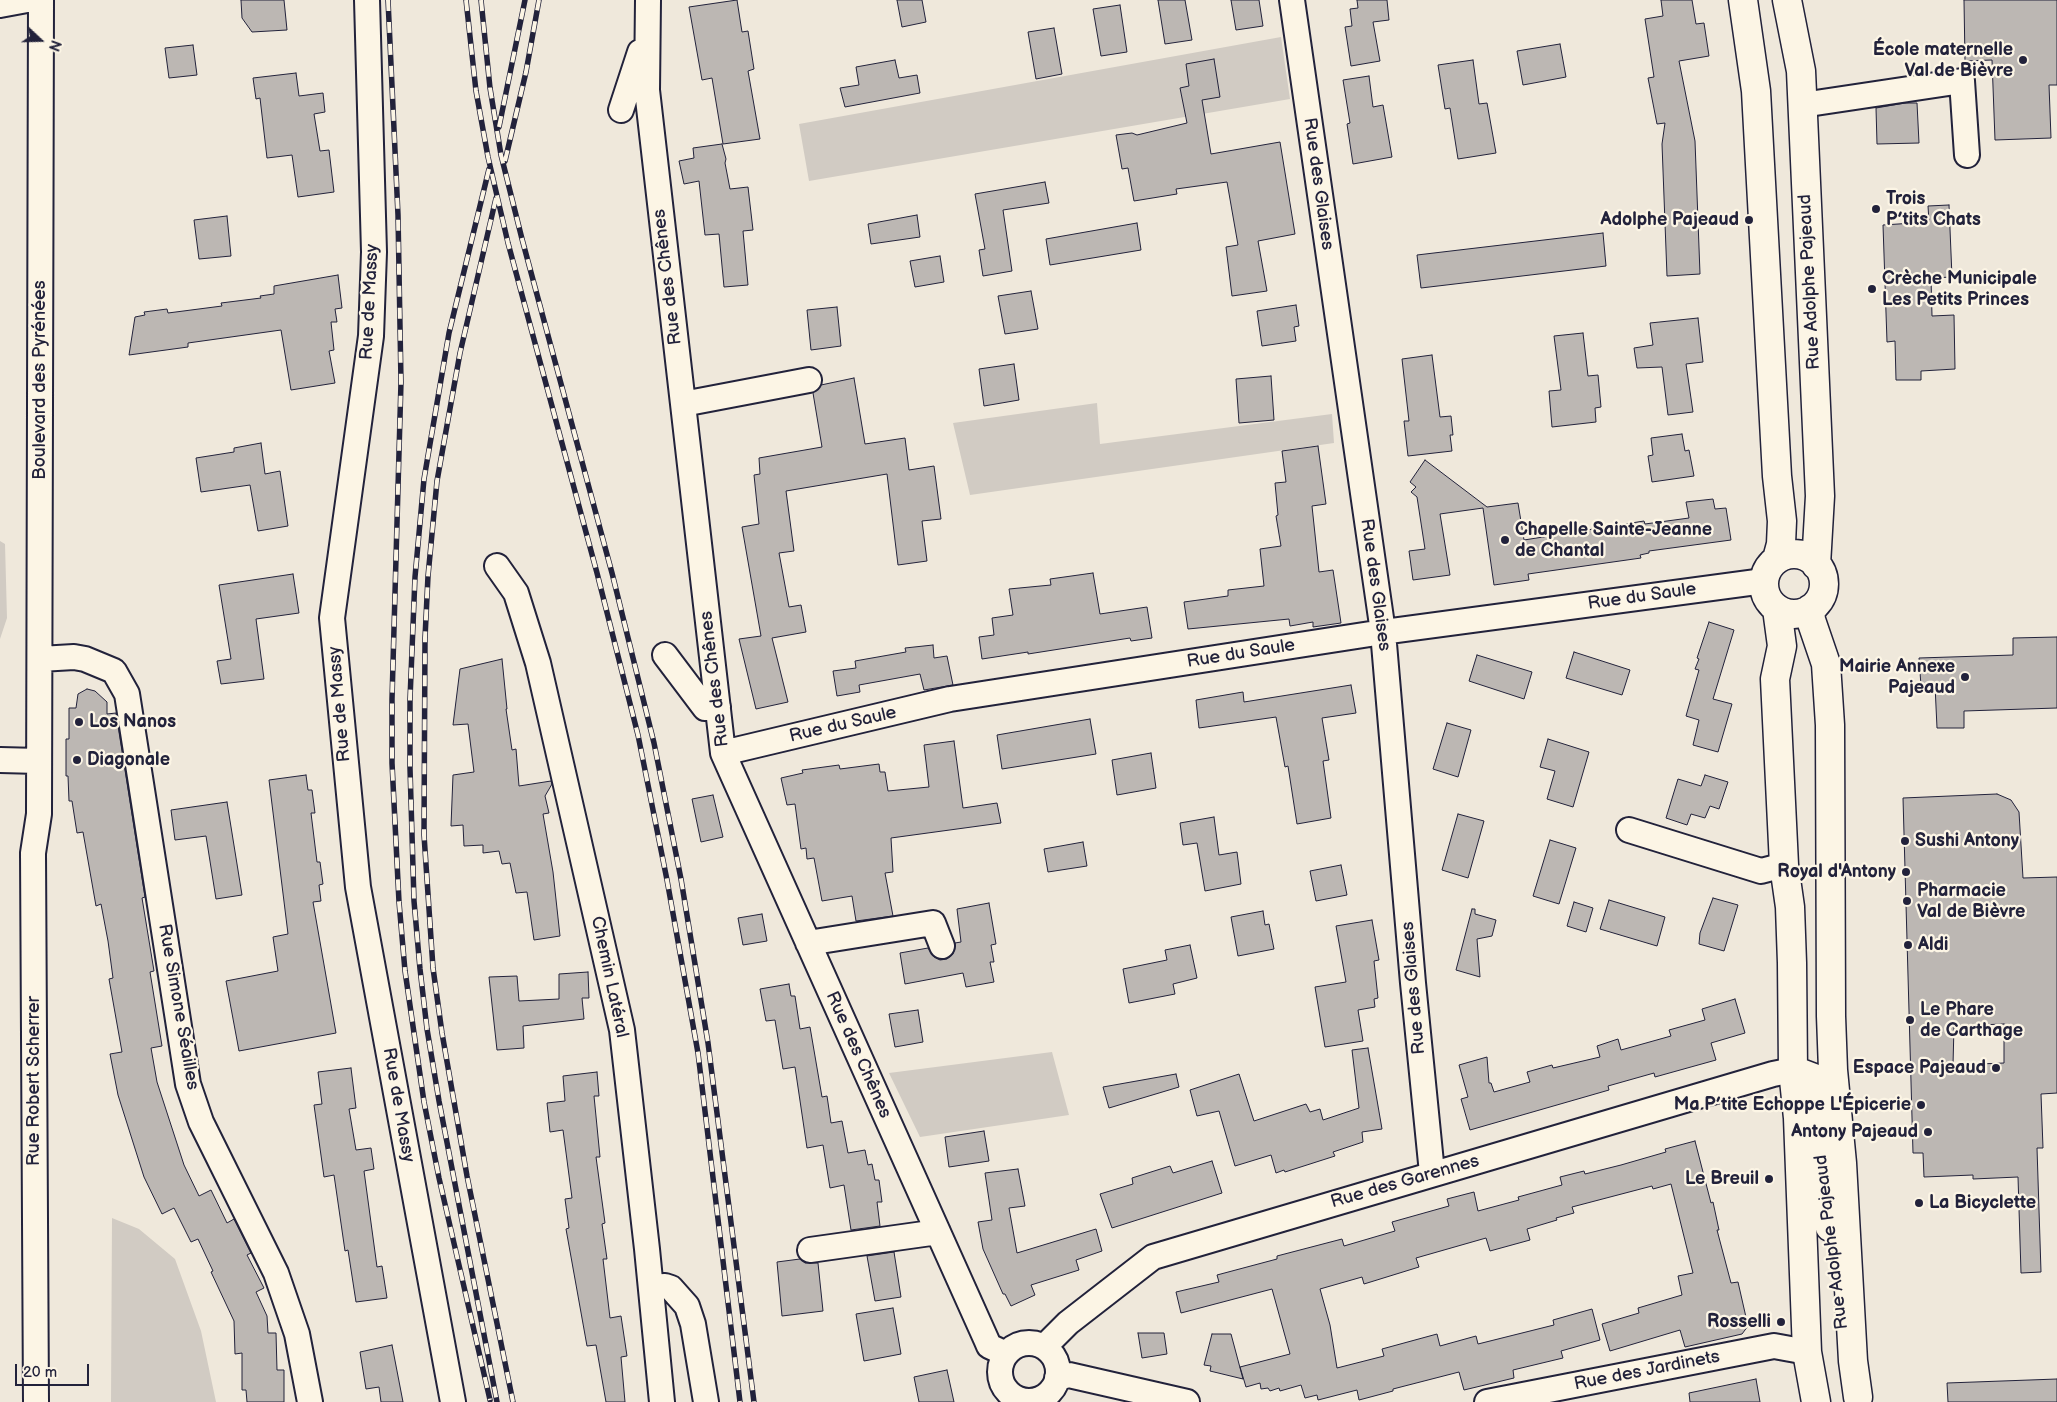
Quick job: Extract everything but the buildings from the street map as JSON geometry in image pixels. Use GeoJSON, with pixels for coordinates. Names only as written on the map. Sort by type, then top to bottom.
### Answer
{"type":"FeatureCollection","features":[{"type":"Feature","properties":{"kind":"main road"},"geometry":{"type":"LineString","coordinates":[[1743,0],[1756,91],[1775,446],[1782,521],[1781,544],[1771,570],[1766,594],[1777,609],[1794,614],[1810,609],[1818,601],[1824,584],[1823,575],[1809,558],[1793,554],[1771,570]]}},
{"type":"Feature","properties":{"kind":"main road","name":"Rue Adolphe Pajeaud"},"geometry":{"type":"LineString","coordinates":[[1787,0],[1801,71],[1820,496],[1816,565]]}},
{"type":"Feature","properties":{"kind":"main road","name":"Rue Adolphe Pajeaud"},"geometry":{"type":"LineString","coordinates":[[1777,609],[1782,646],[1774,679],[1784,865],[1790,907],[1793,1070],[1798,1118],[1807,1352],[1816,1402]]}},
{"type":"Feature","properties":{"kind":"main road","name":"Rue Adolphe Pajeaud"},"geometry":{"type":"LineString","coordinates":[[1810,609],[1811,620],[1826,664],[1830,725],[1831,1016],[1833,1070],[1842,1163],[1853,1361],[1859,1399]]}},
{"type":"Feature","properties":{"kind":"main road","name":"Rue Adolphe Pajeaud"},"geometry":{"type":"LineString","coordinates":[[1790,907],[1806,966],[1810,1046],[1814,1059],[1833,1070]]}},
{"type":"Feature","properties":{"kind":"main road"},"geometry":{"type":"LineString","coordinates":[[1793,1070],[1833,1070]]}},
{"type":"Feature","properties":{"kind":"main road","name":"Rue Adolphe Pajeaud"},"geometry":{"type":"LineString","coordinates":[[1793,1070],[1814,1078],[1819,1092],[1821,1164],[1847,1365],[1859,1399]]}},
{"type":"Feature","properties":{"kind":"street"},"geometry":{"type":"LineString","coordinates":[[0,6],[27,0]]}},
{"type":"Feature","properties":{"kind":"street","name":"Boulevard des Pyrénées"},"geometry":{"type":"LineString","coordinates":[[39,761],[41,0]]}},
{"type":"Feature","properties":{"kind":"street","name":"Rue de Massy"},"geometry":{"type":"LineString","coordinates":[[367,0],[374,252],[371,336],[332,618],[358,887],[453,1402]]}},
{"type":"Feature","properties":{"kind":"street","name":"Rue des Chênes"},"geometry":{"type":"LineString","coordinates":[[648,0],[647,90],[723,753],[989,1346],[1006,1354]]}},
{"type":"Feature","properties":{"kind":"street","name":"Rue des Glaises"},"geometry":{"type":"LineString","coordinates":[[1292,0],[1383,632],[1413,983],[1432,1174]]}},
{"type":"Feature","properties":{"kind":"street"},"geometry":{"type":"LineString","coordinates":[[621,110],[647,30]]}},
{"type":"Feature","properties":{"kind":"street"},"geometry":{"type":"LineString","coordinates":[[1802,105],[1962,82],[1968,155]]}},
{"type":"Feature","properties":{"kind":"street"},"geometry":{"type":"LineString","coordinates":[[683,404],[809,380]]}},
{"type":"Feature","properties":{"kind":"street","name":"Chemin Latéral"},"geometry":{"type":"LineString","coordinates":[[497,566],[516,593],[538,663],[622,1030],[662,1402]]}},
{"type":"Feature","properties":{"kind":"street","name":"Rue du Saule"},"geometry":{"type":"LineString","coordinates":[[723,753],[950,699],[1771,570]]}},
{"type":"Feature","properties":{"kind":"street"},"geometry":{"type":"LineString","coordinates":[[665,655],[705,708],[718,707]]}},
{"type":"Feature","properties":{"kind":"street","name":"Rue Simone Séailles"},"geometry":{"type":"LineString","coordinates":[[40,659],[74,657],[85,659],[114,671],[127,694],[188,1084],[201,1122],[276,1273],[297,1334],[310,1402]]}},
{"type":"Feature","properties":{"kind":"street"},"geometry":{"type":"LineString","coordinates":[[0,760],[39,761]]}},
{"type":"Feature","properties":{"kind":"street","name":"Rue Robert Scherrer"},"geometry":{"type":"LineString","coordinates":[[36,1402],[33,853],[39,814],[39,761]]}},
{"type":"Feature","properties":{"kind":"street"},"geometry":{"type":"LineString","coordinates":[[1629,830],[1761,871],[1784,865]]}},
{"type":"Feature","properties":{"kind":"street"},"geometry":{"type":"LineString","coordinates":[[808,943],[933,923],[942,946]]}},
{"type":"Feature","properties":{"kind":"street","name":"Rue des Garennes"},"geometry":{"type":"LineString","coordinates":[[1044,1348],[1068,1323],[1153,1257],[1773,1074],[1793,1070]]}},
{"type":"Feature","properties":{"kind":"street"},"geometry":{"type":"LineString","coordinates":[[810,1250],[938,1232]]}},
{"type":"Feature","properties":{"kind":"street"},"geometry":{"type":"LineString","coordinates":[[651,1287],[665,1286],[671,1288],[687,1306],[693,1324],[706,1402]]}},
{"type":"Feature","properties":{"kind":"street"},"geometry":{"type":"LineString","coordinates":[[1031,1343],[1044,1348],[1053,1356],[1057,1366],[1057,1378],[1053,1388],[1045,1396],[1035,1400],[1024,1401],[1013,1396],[1004,1388],[1000,1376],[1001,1364],[1006,1354],[1017,1345],[1031,1343]]}},
{"type":"Feature","properties":{"kind":"street","name":"Rue des Jardinets"},"geometry":{"type":"LineString","coordinates":[[1488,1402],[1774,1346],[1807,1352]]}},
{"type":"Feature","properties":{"kind":"street"},"geometry":{"type":"LineString","coordinates":[[1057,1378],[1068,1376],[1187,1402]]}},
{"type":"Feature","properties":{"kind":"shaded area"},"geometry":{"type":"Polygon","coordinates":[[[1281,37],[1290,99],[809,181],[799,124],[1281,37]]]}},
{"type":"Feature","properties":{"kind":"shaded area"},"geometry":{"type":"Polygon","coordinates":[[[1097,403],[1100,444],[1332,414],[1334,443],[970,495],[953,423],[1097,403]]]}},
{"type":"Feature","properties":{"kind":"shaded area"},"geometry":{"type":"Polygon","coordinates":[[[0,541],[5,544],[7,618],[0,639],[0,541]]]}},
{"type":"Feature","properties":{"kind":"shaded area"},"geometry":{"type":"Polygon","coordinates":[[[1052,1052],[1069,1115],[920,1137],[889,1073],[1052,1052]]]}},
{"type":"Feature","properties":{"kind":"shaded area"},"geometry":{"type":"Polygon","coordinates":[[[112,1218],[139,1229],[175,1259],[201,1331],[216,1402],[111,1402],[112,1218]]]}},
{"type":"Feature","properties":{"kind":"railway"},"geometry":{"type":"LineString","coordinates":[[388,0],[398,215],[401,382],[392,699],[392,763],[399,902],[405,971],[424,1102],[439,1178],[490,1400]]}},
{"type":"Feature","properties":{"kind":"railway"},"geometry":{"type":"LineString","coordinates":[[466,0],[476,91],[488,157],[508,243],[597,573],[638,735],[667,880],[698,1053],[740,1402]]}},
{"type":"Feature","properties":{"kind":"railway"},"geometry":{"type":"LineString","coordinates":[[481,0],[490,88],[501,155],[612,573],[654,743],[681,879],[708,1043],[754,1402]]}},
{"type":"Feature","properties":{"kind":"railway"},"geometry":{"type":"LineString","coordinates":[[499,127],[525,0]]}},
{"type":"Feature","properties":{"kind":"railway"},"geometry":{"type":"LineString","coordinates":[[505,161],[526,72],[539,0]]}},
{"type":"Feature","properties":{"kind":"railway"},"geometry":{"type":"LineString","coordinates":[[489,169],[449,333],[424,479],[415,577],[410,699],[410,768],[414,901],[427,1029],[497,1402]]}},
{"type":"Feature","properties":{"kind":"railway"},"geometry":{"type":"LineString","coordinates":[[496,198],[460,353],[437,481],[428,576],[425,638],[424,835],[433,968],[442,1033],[467,1176],[513,1402]]}},
{"type":"Feature","properties":{"kind":"place","name":"École maternelle Val de Bièvre"},"geometry":{"type":"Point","coordinates":[2023,60]}},
{"type":"Feature","properties":{"kind":"place","name":"Trois P’tits Chats"},"geometry":{"type":"Point","coordinates":[1876,209]}},
{"type":"Feature","properties":{"kind":"place","name":"Adolphe Pajeaud"},"geometry":{"type":"Point","coordinates":[1749,220]}},
{"type":"Feature","properties":{"kind":"place","name":"Crèche Municipale Les Petits Princes"},"geometry":{"type":"Point","coordinates":[1872,289]}},
{"type":"Feature","properties":{"kind":"place","name":"Chapelle Sainte-Jeanne de Chantal"},"geometry":{"type":"Point","coordinates":[1505,540]}},
{"type":"Feature","properties":{"kind":"place","name":"Mairie Annexe Pajeaud"},"geometry":{"type":"Point","coordinates":[1965,677]}},
{"type":"Feature","properties":{"kind":"place","name":"Los Nanos"},"geometry":{"type":"Point","coordinates":[79,722]}},
{"type":"Feature","properties":{"kind":"place","name":"Diagonale"},"geometry":{"type":"Point","coordinates":[77,760]}},
{"type":"Feature","properties":{"kind":"place","name":"Sushi Antony"},"geometry":{"type":"Point","coordinates":[1905,841]}},
{"type":"Feature","properties":{"kind":"place","name":"Royal d'Antony"},"geometry":{"type":"Point","coordinates":[1906,872]}},
{"type":"Feature","properties":{"kind":"place","name":"Pharmacie Val de Bièvre"},"geometry":{"type":"Point","coordinates":[1907,901]}},
{"type":"Feature","properties":{"kind":"place","name":"Aldi"},"geometry":{"type":"Point","coordinates":[1908,945]}},
{"type":"Feature","properties":{"kind":"place","name":"Le Phare de Carthage"},"geometry":{"type":"Point","coordinates":[1910,1020]}},
{"type":"Feature","properties":{"kind":"place","name":"Espace Pajeaud"},"geometry":{"type":"Point","coordinates":[1996,1068]}},
{"type":"Feature","properties":{"kind":"place","name":"Ma P’tite Echoppe L'Épicerie"},"geometry":{"type":"Point","coordinates":[1921,1105]}},
{"type":"Feature","properties":{"kind":"place","name":"Antony Pajeaud"},"geometry":{"type":"Point","coordinates":[1928,1132]}},
{"type":"Feature","properties":{"kind":"place","name":"Le Breuil"},"geometry":{"type":"Point","coordinates":[1769,1179]}},
{"type":"Feature","properties":{"kind":"place","name":"La Bicyclette"},"geometry":{"type":"Point","coordinates":[1919,1203]}},
{"type":"Feature","properties":{"kind":"place","name":"Rosselli"},"geometry":{"type":"Point","coordinates":[1781,1322]}}]}
